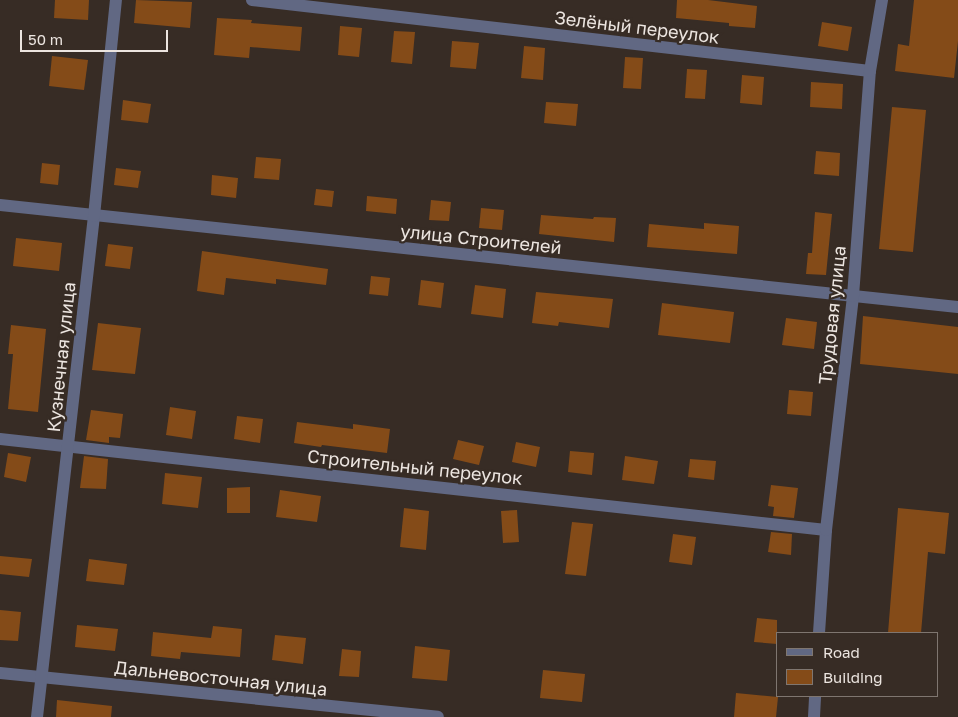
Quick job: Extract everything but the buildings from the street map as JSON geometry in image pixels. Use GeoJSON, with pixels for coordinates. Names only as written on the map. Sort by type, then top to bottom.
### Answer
{"type":"FeatureCollection","features":[{"type":"Feature","properties":{"kind":"street","name":"Кузнечная улица"},"geometry":{"type":"LineString","coordinates":[[37,717],[94,216],[116,0]]}},
{"type":"Feature","properties":{"kind":"street","name":"Зелёный переулок"},"geometry":{"type":"LineString","coordinates":[[252,0],[870,71]]}},
{"type":"Feature","properties":{"kind":"street","name":"Трудовая улица"},"geometry":{"type":"LineString","coordinates":[[819,632],[826,530],[853,296],[870,71],[882,0]]}},
{"type":"Feature","properties":{"kind":"street","name":"улица Строителей"},"geometry":{"type":"LineString","coordinates":[[0,205],[958,307]]}},
{"type":"Feature","properties":{"kind":"street","name":"Строительный переулок"},"geometry":{"type":"LineString","coordinates":[[0,439],[826,530]]}},
{"type":"Feature","properties":{"kind":"street","name":"Дальневосточная улица"},"geometry":{"type":"LineString","coordinates":[[0,673],[438,717]]}},
{"type":"Feature","properties":{"kind":"street"},"geometry":{"type":"LineString","coordinates":[[814,717],[815,697]]}}]}
